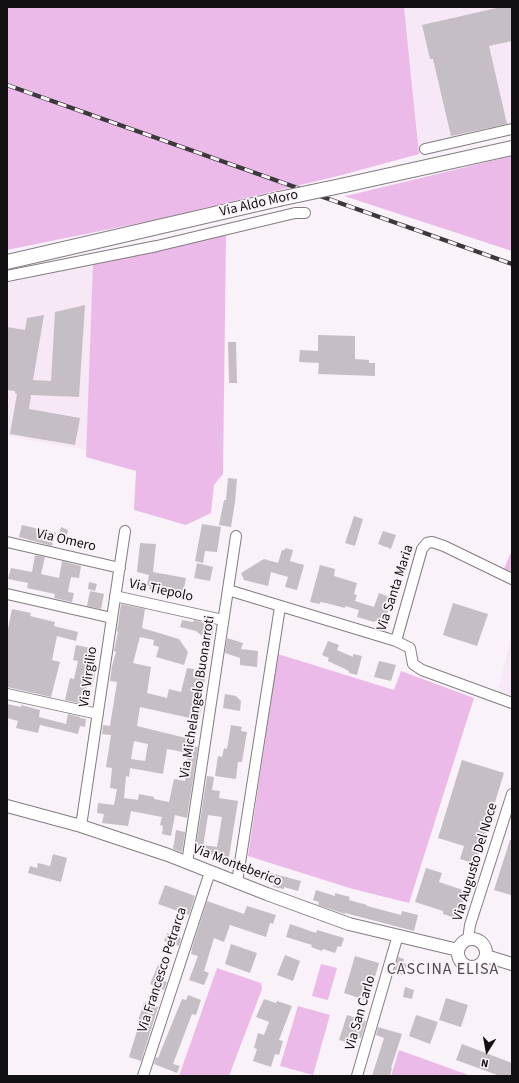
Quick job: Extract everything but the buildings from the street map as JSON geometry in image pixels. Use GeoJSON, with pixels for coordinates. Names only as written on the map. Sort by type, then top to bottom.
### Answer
{"type":"FeatureCollection","features":[{"type":"Feature","properties":{"kind":"main road","name":"Via Aldo Moro"},"geometry":{"type":"LineString","coordinates":[[7,262],[279,199],[512,148]]}},
{"type":"Feature","properties":{"kind":"street"},"geometry":{"type":"LineString","coordinates":[[425,149],[512,130]]}},
{"type":"Feature","properties":{"kind":"street"},"geometry":{"type":"LineString","coordinates":[[7,276],[157,246],[295,213],[305,213]]}},
{"type":"Feature","properties":{"kind":"street","name":"Via Virgilio"},"geometry":{"type":"LineString","coordinates":[[81,826],[125,531]]}},
{"type":"Feature","properties":{"kind":"street","name":"Via Michelangelo Buonarroti"},"geometry":{"type":"LineString","coordinates":[[187,863],[236,536]]}},
{"type":"Feature","properties":{"kind":"street","name":"Via Omero"},"geometry":{"type":"LineString","coordinates":[[7,542],[120,568]]}},
{"type":"Feature","properties":{"kind":"street","name":"Via Santa Maria"},"geometry":{"type":"LineString","coordinates":[[228,590],[396,641],[422,549],[427,542],[444,546],[512,579]]}},
{"type":"Feature","properties":{"kind":"street"},"geometry":{"type":"LineString","coordinates":[[7,594],[112,618]]}},
{"type":"Feature","properties":{"kind":"street","name":"Via Tiepolo"},"geometry":{"type":"LineString","coordinates":[[116,596],[223,620]]}},
{"type":"Feature","properties":{"kind":"street"},"geometry":{"type":"LineString","coordinates":[[237,882],[280,607]]}},
{"type":"Feature","properties":{"kind":"street"},"geometry":{"type":"LineString","coordinates":[[396,641],[410,648],[413,664],[422,670],[512,703]]}},
{"type":"Feature","properties":{"kind":"street"},"geometry":{"type":"LineString","coordinates":[[7,694],[98,714]]}},
{"type":"Feature","properties":{"kind":"street","name":"Via Augusto Del Noce"},"geometry":{"type":"LineString","coordinates":[[468,940],[470,925],[512,794]]}},
{"type":"Feature","properties":{"kind":"street","name":"Via Monteberico"},"geometry":{"type":"LineString","coordinates":[[7,806],[81,826],[187,863],[349,924],[458,950]]}},
{"type":"Feature","properties":{"kind":"street","name":"Via Francesco Petrarca"},"geometry":{"type":"LineString","coordinates":[[143,1076],[210,872]]}},
{"type":"Feature","properties":{"kind":"street","name":"Via San Carlo"},"geometry":{"type":"LineString","coordinates":[[357,1076],[398,935]]}},
{"type":"Feature","properties":{"kind":"street"},"geometry":{"type":"LineString","coordinates":[[472,939],[482,943],[485,946],[486,956],[477,967],[469,968],[462,964],[457,954],[460,946],[468,940],[472,939]]}},
{"type":"Feature","properties":{"kind":"street"},"geometry":{"type":"LineString","coordinates":[[486,956],[512,964]]}},
{"type":"Feature","properties":{"kind":"shaded area"},"geometry":{"type":"Polygon","coordinates":[[[7,7],[404,7],[419,154],[342,175],[159,219],[7,250],[7,7]]]}},
{"type":"Feature","properties":{"kind":"shaded area"},"geometry":{"type":"Polygon","coordinates":[[[404,7],[512,7],[512,126],[419,148],[404,7]]]}},
{"type":"Feature","properties":{"kind":"shaded area"},"geometry":{"type":"Polygon","coordinates":[[[512,156],[512,251],[344,196],[350,195],[512,156]]]}},
{"type":"Feature","properties":{"kind":"shaded area"},"geometry":{"type":"Polygon","coordinates":[[[226,235],[223,474],[214,485],[211,513],[186,525],[134,510],[136,471],[86,457],[93,264],[226,235]]]}},
{"type":"Feature","properties":{"kind":"shaded area"},"geometry":{"type":"Polygon","coordinates":[[[93,264],[87,450],[7,436],[7,283],[93,264]]]}},
{"type":"Feature","properties":{"kind":"shaded area"},"geometry":{"type":"Polygon","coordinates":[[[512,550],[512,572],[504,569],[512,550]]]}},
{"type":"Feature","properties":{"kind":"shaded area"},"geometry":{"type":"Polygon","coordinates":[[[512,634],[512,696],[498,691],[512,634]]]}},
{"type":"Feature","properties":{"kind":"shaded area"},"geometry":{"type":"Polygon","coordinates":[[[278,654],[394,690],[401,671],[474,698],[409,903],[353,889],[248,856],[278,654]]]}},
{"type":"Feature","properties":{"kind":"shaded area"},"geometry":{"type":"Polygon","coordinates":[[[321,964],[337,968],[328,1000],[312,996],[321,964]]]}},
{"type":"Feature","properties":{"kind":"shaded area"},"geometry":{"type":"Polygon","coordinates":[[[217,968],[261,983],[262,989],[229,1076],[179,1076],[217,968]]]}},
{"type":"Feature","properties":{"kind":"shaded area"},"geometry":{"type":"Polygon","coordinates":[[[298,1006],[330,1015],[313,1075],[280,1066],[298,1006]]]}},
{"type":"Feature","properties":{"kind":"shaded area"},"geometry":{"type":"Polygon","coordinates":[[[399,1050],[471,1076],[391,1076],[399,1050]]]}},
{"type":"Feature","properties":{"kind":"railway"},"geometry":{"type":"LineString","coordinates":[[7,85],[512,264]]}},
{"type":"Feature","properties":{"kind":"district","name":"CASCINA ELISA"},"geometry":{"type":"Point","coordinates":[443,970]}}]}
